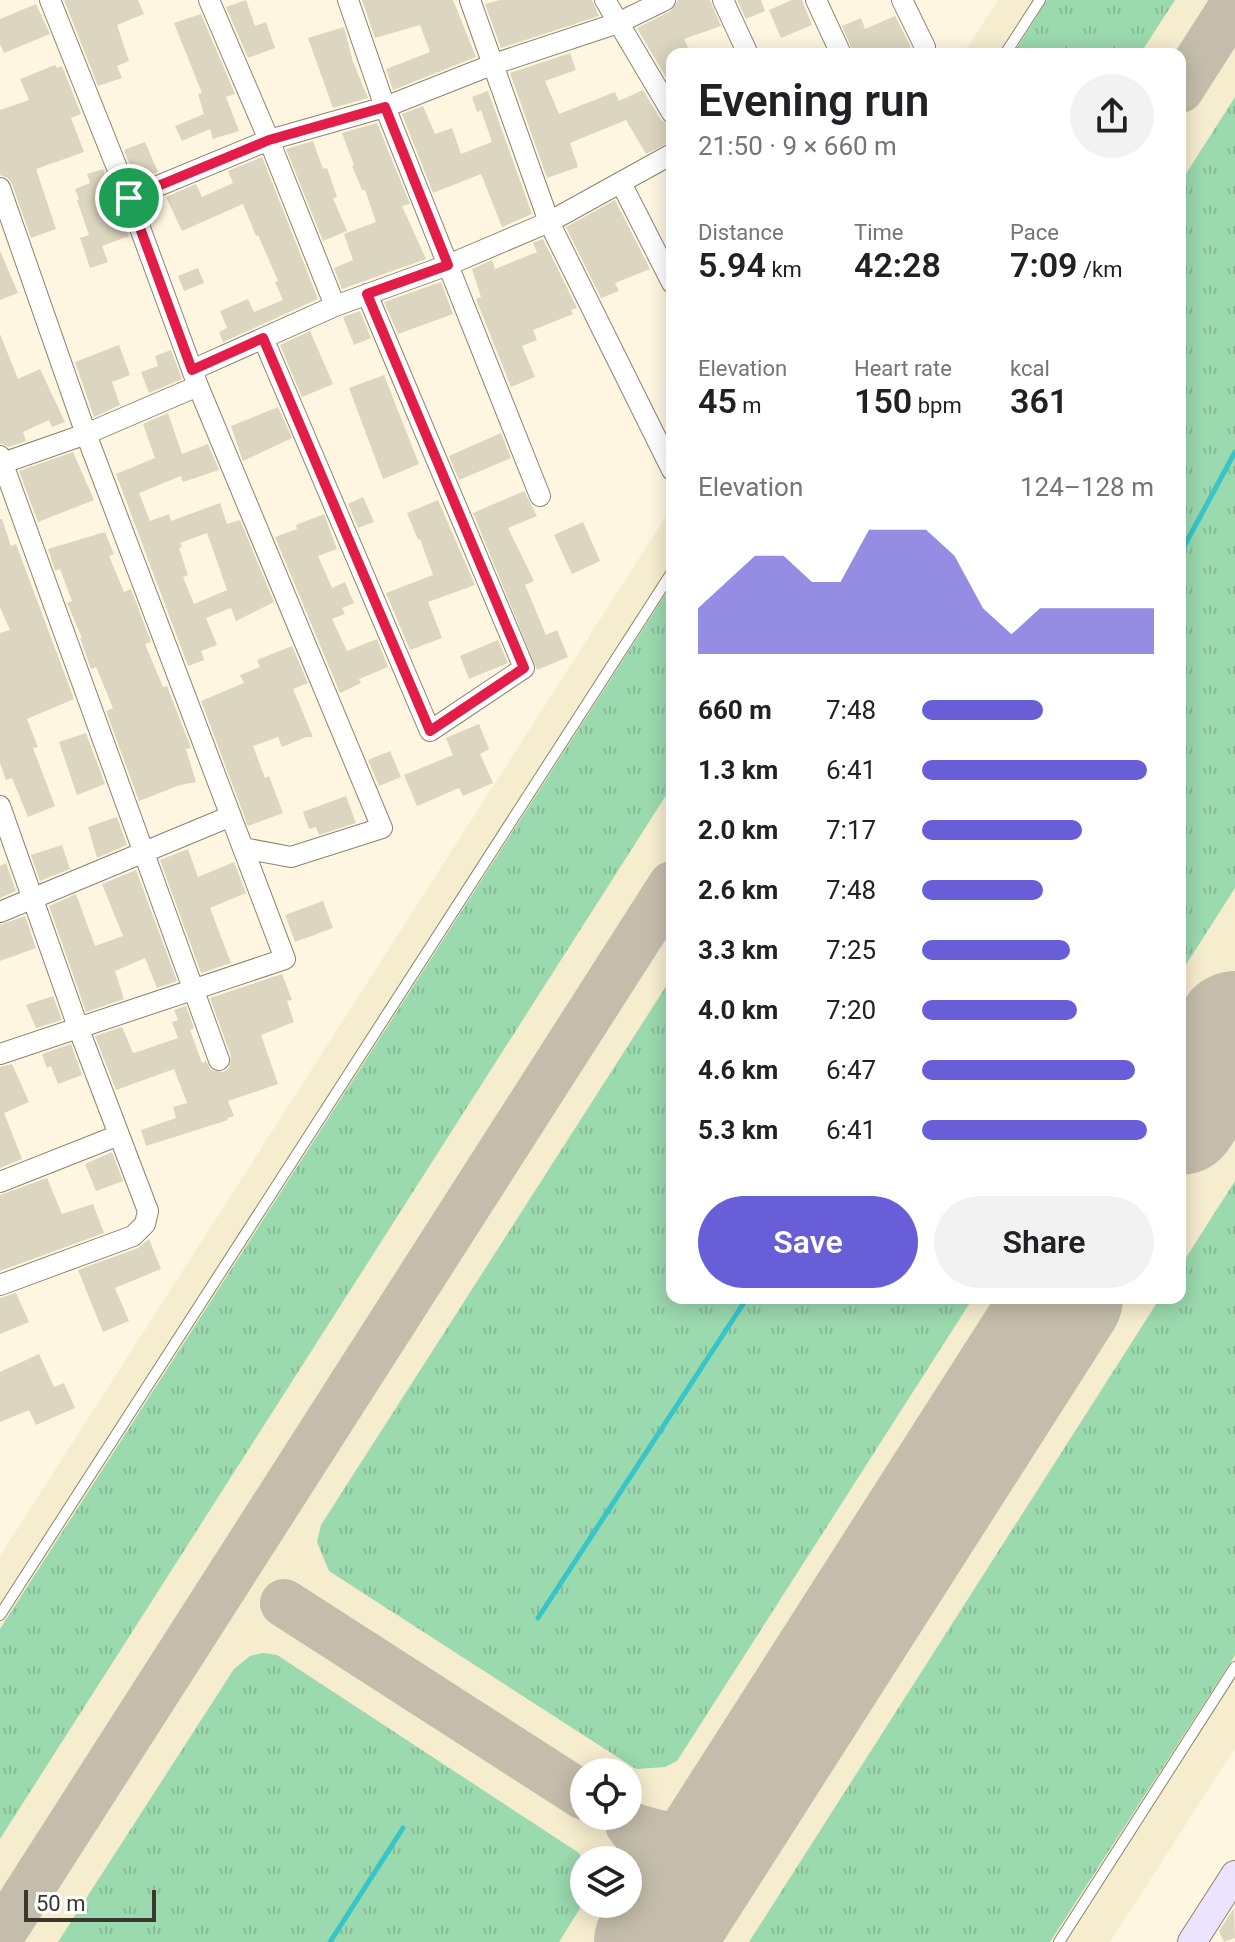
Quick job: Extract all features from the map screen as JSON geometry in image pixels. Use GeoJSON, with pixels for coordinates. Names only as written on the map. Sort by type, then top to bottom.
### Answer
{"type":"FeatureCollection","features":[{"type":"Feature","properties":{"kind":"main road"},"geometry":{"type":"LineString","coordinates":[[1192,1942],[1235,1875]]}},
{"type":"Feature","properties":{"kind":"street"},"geometry":{"type":"LineString","coordinates":[[50,0],[129,198],[195,378],[382,828],[291,857],[243,848]]}},
{"type":"Feature","properties":{"kind":"street"},"geometry":{"type":"LineString","coordinates":[[209,0],[335,306]]}},
{"type":"Feature","properties":{"kind":"street"},"geometry":{"type":"LineString","coordinates":[[348,0],[385,107],[540,496]]}},
{"type":"Feature","properties":{"kind":"street"},"geometry":{"type":"LineString","coordinates":[[470,0],[549,222],[666,458]]}},
{"type":"Feature","properties":{"kind":"street"},"geometry":{"type":"LineString","coordinates":[[605,0],[666,103]]}},
{"type":"Feature","properties":{"kind":"street"},"geometry":{"type":"LineString","coordinates":[[129,198],[269,140],[385,107],[494,64],[618,23],[665,0]]}},
{"type":"Feature","properties":{"kind":"street"},"geometry":{"type":"LineString","coordinates":[[723,0],[745,48]]}},
{"type":"Feature","properties":{"kind":"street"},"geometry":{"type":"LineString","coordinates":[[816,0],[838,48]]}},
{"type":"Feature","properties":{"kind":"street"},"geometry":{"type":"LineString","coordinates":[[902,0],[925,47]]}},
{"type":"Feature","properties":{"kind":"street"},"geometry":{"type":"LineString","coordinates":[[219,1060],[1,461],[86,434],[195,378],[263,338],[335,306],[448,265],[549,222],[666,157]]}},
{"type":"Feature","properties":{"kind":"street"},"geometry":{"type":"LineString","coordinates":[[621,183],[666,271]]}},
{"type":"Feature","properties":{"kind":"street"},"geometry":{"type":"LineString","coordinates":[[0,188],[86,434],[285,959],[0,1054]]}},
{"type":"Feature","properties":{"kind":"street"},"geometry":{"type":"LineString","coordinates":[[263,338],[430,731],[524,668],[367,294]]}},
{"type":"Feature","properties":{"kind":"street"},"geometry":{"type":"LineString","coordinates":[[0,806],[78,1027],[147,1204],[147,1217],[140,1231],[0,1285]]}},
{"type":"Feature","properties":{"kind":"street"},"geometry":{"type":"LineString","coordinates":[[0,912],[231,816]]}},
{"type":"Feature","properties":{"kind":"street"},"geometry":{"type":"LineString","coordinates":[[0,1182],[119,1135]]}},
{"type":"Feature","properties":{"kind":"lane"},"geometry":{"type":"LineString","coordinates":[[1009,48],[1040,0]]}},
{"type":"Feature","properties":{"kind":"lane"},"geometry":{"type":"LineString","coordinates":[[0,1615],[666,581]]}},
{"type":"Feature","properties":{"kind":"lane"},"geometry":{"type":"LineString","coordinates":[[1059,1942],[1235,1667]]}},
{"type":"Feature","properties":{"kind":"shaded area"},"geometry":{"type":"Polygon","coordinates":[[[998,0],[1235,0],[1235,1748],[1110,1942],[0,1942],[0,1556],[666,516],[666,1304],[1186,1304],[1186,48],[967,48],[998,0]]]}},
{"type":"Feature","properties":{"kind":"green space"},"geometry":{"type":"Polygon","coordinates":[[[1047,0],[1175,0],[1144,48],[1017,48],[1047,0]]]}},
{"type":"Feature","properties":{"kind":"green space"},"geometry":{"type":"Polygon","coordinates":[[[1235,97],[1235,888],[1186,965],[1186,174],[1235,97]]]}},
{"type":"Feature","properties":{"kind":"green space"},"geometry":{"type":"Polygon","coordinates":[[[666,593],[666,795],[0,1839],[0,1629],[666,593]]]}},
{"type":"Feature","properties":{"kind":"green space"},"geometry":{"type":"Polygon","coordinates":[[[666,986],[666,1304],[969,1304],[677,1761],[665,1767],[642,1769],[642,1758],[619,1758],[329,1571],[317,1542],[321,1525],[666,986]]]}},
{"type":"Feature","properties":{"kind":"green space"},"geometry":{"type":"Polygon","coordinates":[[[1235,1181],[1235,1655],[1232,1660],[1050,1942],[749,1942],[1156,1304],[1186,1304],[1186,1258],[1235,1181]]]}},
{"type":"Feature","properties":{"kind":"green space"},"geometry":{"type":"Polygon","coordinates":[[[263,1653],[277,1655],[570,1847],[570,1918],[574,1918],[559,1942],[58,1942],[234,1669],[250,1656],[263,1653]]]}},
{"type":"Feature","properties":{"kind":"building"},"geometry":{"type":"Polygon","coordinates":[[[64,0],[138,0],[144,14],[117,25],[129,61],[117,66],[122,78],[98,86],[64,0]]]}},
{"type":"Feature","properties":{"kind":"building"},"geometry":{"type":"Polygon","coordinates":[[[246,0],[255,26],[266,22],[275,48],[248,58],[226,7],[246,0]]]}},
{"type":"Feature","properties":{"kind":"building"},"geometry":{"type":"Polygon","coordinates":[[[362,0],[453,0],[476,57],[393,90],[386,69],[430,52],[420,25],[375,38],[362,0]]]}},
{"type":"Feature","properties":{"kind":"building"},"geometry":{"type":"Polygon","coordinates":[[[500,0],[592,0],[599,16],[501,48],[485,4],[500,0]]]}},
{"type":"Feature","properties":{"kind":"building"},"geometry":{"type":"Polygon","coordinates":[[[678,0],[710,0],[721,26],[684,39],[688,48],[666,48],[666,78],[637,28],[671,11],[678,0]]]}},
{"type":"Feature","properties":{"kind":"building"},"geometry":{"type":"Polygon","coordinates":[[[737,0],[761,0],[765,11],[746,19],[737,0]]]}},
{"type":"Feature","properties":{"kind":"building"},"geometry":{"type":"Polygon","coordinates":[[[792,0],[802,0],[812,25],[781,38],[769,10],[792,0]]]}},
{"type":"Feature","properties":{"kind":"building"},"geometry":{"type":"Polygon","coordinates":[[[36,4],[50,34],[4,53],[0,44],[0,19],[36,4]]]}},
{"type":"Feature","properties":{"kind":"building"},"geometry":{"type":"Polygon","coordinates":[[[201,14],[235,94],[226,97],[239,131],[213,139],[210,129],[182,141],[175,126],[204,114],[198,94],[202,93],[174,23],[201,14]]]}},
{"type":"Feature","properties":{"kind":"building"},"geometry":{"type":"Polygon","coordinates":[[[895,16],[911,47],[851,48],[842,26],[861,18],[865,29],[895,16]]]}},
{"type":"Feature","properties":{"kind":"building"},"geometry":{"type":"Polygon","coordinates":[[[344,27],[353,62],[368,98],[333,108],[308,38],[344,27]]]}},
{"type":"Feature","properties":{"kind":"building"},"geometry":{"type":"Polygon","coordinates":[[[570,53],[576,70],[545,81],[559,114],[615,92],[619,101],[643,90],[661,120],[666,123],[666,144],[646,154],[626,120],[570,143],[578,167],[547,178],[510,73],[570,53]]]}},
{"type":"Feature","properties":{"kind":"building"},"geometry":{"type":"Polygon","coordinates":[[[55,65],[57,68],[62,66],[81,114],[71,118],[84,152],[36,169],[56,229],[31,238],[12,184],[0,175],[0,110],[29,100],[20,79],[55,65]]]}},
{"type":"Feature","properties":{"kind":"building"},"geometry":{"type":"Polygon","coordinates":[[[488,91],[532,214],[502,227],[481,174],[433,193],[402,114],[423,106],[435,134],[452,128],[461,154],[492,142],[481,110],[477,112],[472,97],[488,91]]]}},
{"type":"Feature","properties":{"kind":"building"},"geometry":{"type":"Polygon","coordinates":[[[377,123],[410,204],[402,206],[426,259],[342,289],[334,268],[353,260],[344,234],[376,222],[365,190],[362,190],[352,166],[342,133],[377,123]]]}},
{"type":"Feature","properties":{"kind":"building"},"geometry":{"type":"Polygon","coordinates":[[[313,141],[323,169],[327,168],[337,197],[333,198],[347,231],[323,241],[286,149],[313,141]]]}},
{"type":"Feature","properties":{"kind":"building"},"geometry":{"type":"Polygon","coordinates":[[[145,142],[158,172],[136,181],[124,150],[145,142]]]}},
{"type":"Feature","properties":{"kind":"building"},"geometry":{"type":"Polygon","coordinates":[[[262,157],[318,299],[223,342],[219,332],[227,328],[220,311],[248,299],[254,312],[283,300],[275,282],[278,281],[243,204],[182,231],[166,197],[196,184],[202,197],[233,183],[228,171],[262,157]]]}},
{"type":"Feature","properties":{"kind":"building"},"geometry":{"type":"Polygon","coordinates":[[[103,169],[129,236],[102,246],[108,262],[90,268],[80,238],[89,235],[75,189],[90,183],[87,174],[103,169]]]}},
{"type":"Feature","properties":{"kind":"building"},"geometry":{"type":"Polygon","coordinates":[[[615,200],[650,269],[615,283],[619,291],[601,298],[566,227],[615,200]]]}},
{"type":"Feature","properties":{"kind":"building"},"geometry":{"type":"Polygon","coordinates":[[[543,239],[577,308],[571,310],[573,314],[533,330],[537,340],[522,346],[535,377],[511,387],[476,299],[481,297],[472,269],[492,260],[495,269],[537,252],[533,243],[543,239]]]}},
{"type":"Feature","properties":{"kind":"building"},"geometry":{"type":"Polygon","coordinates":[[[0,251],[18,293],[0,300],[0,251]]]}},
{"type":"Feature","properties":{"kind":"building"},"geometry":{"type":"Polygon","coordinates":[[[198,268],[204,283],[184,291],[178,276],[198,268]]]}},
{"type":"Feature","properties":{"kind":"building"},"geometry":{"type":"Polygon","coordinates":[[[441,282],[453,314],[398,334],[384,302],[441,282]]]}},
{"type":"Feature","properties":{"kind":"building"},"geometry":{"type":"Polygon","coordinates":[[[360,311],[371,338],[354,345],[343,317],[360,311]]]}},
{"type":"Feature","properties":{"kind":"building"},"geometry":{"type":"Polygon","coordinates":[[[310,331],[333,384],[302,397],[280,345],[310,331]]]}},
{"type":"Feature","properties":{"kind":"building"},"geometry":{"type":"Polygon","coordinates":[[[0,334],[18,379],[40,369],[65,422],[52,427],[49,420],[23,432],[26,441],[9,447],[0,443],[0,334]]]}},
{"type":"Feature","properties":{"kind":"building"},"geometry":{"type":"Polygon","coordinates":[[[119,345],[130,375],[112,382],[120,405],[94,417],[75,362],[119,345]]]}},
{"type":"Feature","properties":{"kind":"building"},"geometry":{"type":"Polygon","coordinates":[[[171,350],[182,379],[149,393],[141,372],[158,366],[155,356],[171,350]]]}},
{"type":"Feature","properties":{"kind":"building"},"geometry":{"type":"Polygon","coordinates":[[[384,375],[419,464],[383,479],[349,388],[384,375]]]}},
{"type":"Feature","properties":{"kind":"building"},"geometry":{"type":"Polygon","coordinates":[[[278,407],[292,438],[243,461],[231,426],[278,407]]]}},
{"type":"Feature","properties":{"kind":"building"},"geometry":{"type":"Polygon","coordinates":[[[168,413],[182,454],[208,444],[219,470],[183,482],[181,476],[139,493],[150,521],[169,514],[171,521],[220,503],[227,524],[240,520],[274,602],[236,621],[231,608],[206,618],[217,645],[201,651],[204,660],[188,666],[116,474],[155,458],[143,424],[168,413]],[[207,533],[180,543],[188,575],[183,577],[194,604],[227,590],[207,533]]]}},
{"type":"Feature","properties":{"kind":"building"},"geometry":{"type":"Polygon","coordinates":[[[501,433],[511,458],[459,480],[449,456],[501,433]]]}},
{"type":"Feature","properties":{"kind":"building"},"geometry":{"type":"Polygon","coordinates":[[[73,452],[94,500],[38,522],[19,471],[73,452]]]}},
{"type":"Feature","properties":{"kind":"building"},"geometry":{"type":"Polygon","coordinates":[[[524,491],[537,516],[508,528],[534,581],[525,585],[546,635],[557,630],[568,657],[537,670],[473,513],[524,491]]]}},
{"type":"Feature","properties":{"kind":"building"},"geometry":{"type":"Polygon","coordinates":[[[363,497],[374,522],[358,528],[348,504],[363,497]]]}},
{"type":"Feature","properties":{"kind":"building"},"geometry":{"type":"Polygon","coordinates":[[[438,500],[475,585],[428,602],[442,638],[410,650],[386,593],[433,575],[407,513],[438,500]]]}},
{"type":"Feature","properties":{"kind":"building"},"geometry":{"type":"Polygon","coordinates":[[[324,514],[337,549],[318,556],[332,588],[345,582],[354,603],[342,608],[345,614],[332,619],[347,651],[377,639],[388,667],[359,679],[361,683],[340,693],[275,537],[324,514]]]}},
{"type":"Feature","properties":{"kind":"building"},"geometry":{"type":"Polygon","coordinates":[[[0,519],[11,546],[16,544],[74,699],[27,719],[38,747],[33,748],[55,806],[28,817],[12,778],[6,780],[0,763],[0,633],[10,630],[0,607],[0,519]]]}},
{"type":"Feature","properties":{"kind":"building"},"geometry":{"type":"Polygon","coordinates":[[[583,522],[600,561],[572,574],[554,535],[583,522]]]}},
{"type":"Feature","properties":{"kind":"building"},"geometry":{"type":"Polygon","coordinates":[[[105,532],[114,554],[109,556],[124,592],[131,589],[151,642],[145,644],[163,687],[167,686],[191,748],[186,749],[196,782],[139,801],[106,711],[113,708],[96,667],[91,669],[67,603],[72,601],[60,569],[55,571],[48,549],[105,532]]]}},
{"type":"Feature","properties":{"kind":"building"},"geometry":{"type":"Polygon","coordinates":[[[498,640],[508,663],[469,679],[460,656],[498,640]]]}},
{"type":"Feature","properties":{"kind":"building"},"geometry":{"type":"Polygon","coordinates":[[[292,646],[308,683],[293,689],[313,737],[282,747],[278,737],[253,746],[283,813],[248,826],[201,701],[244,683],[240,675],[260,667],[257,660],[292,646]]]}},
{"type":"Feature","properties":{"kind":"building"},"geometry":{"type":"Polygon","coordinates":[[[479,724],[489,749],[480,754],[493,783],[463,796],[459,788],[417,806],[404,775],[453,755],[446,738],[479,724]]]}},
{"type":"Feature","properties":{"kind":"building"},"geometry":{"type":"Polygon","coordinates":[[[86,733],[105,784],[77,795],[59,742],[86,733]]]}},
{"type":"Feature","properties":{"kind":"building"},"geometry":{"type":"Polygon","coordinates":[[[390,751],[401,777],[379,786],[368,760],[390,751]]]}},
{"type":"Feature","properties":{"kind":"building"},"geometry":{"type":"Polygon","coordinates":[[[346,796],[356,823],[319,835],[316,827],[309,829],[303,812],[346,796]]]}},
{"type":"Feature","properties":{"kind":"building"},"geometry":{"type":"Polygon","coordinates":[[[117,817],[127,845],[97,858],[88,827],[117,817]]]}},
{"type":"Feature","properties":{"kind":"building"},"geometry":{"type":"Polygon","coordinates":[[[62,845],[70,869],[40,881],[31,855],[62,845]]]}},
{"type":"Feature","properties":{"kind":"building"},"geometry":{"type":"Polygon","coordinates":[[[188,849],[198,877],[234,862],[246,893],[210,908],[231,963],[201,973],[160,860],[188,849]]]}},
{"type":"Feature","properties":{"kind":"building"},"geometry":{"type":"Polygon","coordinates":[[[6,863],[16,891],[0,898],[0,866],[6,863]]]}},
{"type":"Feature","properties":{"kind":"building"},"geometry":{"type":"Polygon","coordinates":[[[136,870],[177,981],[157,988],[145,958],[115,971],[124,999],[86,1012],[49,906],[76,894],[95,946],[123,936],[102,884],[136,870]]]}},
{"type":"Feature","properties":{"kind":"building"},"geometry":{"type":"Polygon","coordinates":[[[323,901],[333,928],[295,942],[285,915],[323,901]]]}},
{"type":"Feature","properties":{"kind":"building"},"geometry":{"type":"Polygon","coordinates":[[[25,916],[36,948],[0,961],[0,925],[25,916]]]}},
{"type":"Feature","properties":{"kind":"building"},"geometry":{"type":"Polygon","coordinates":[[[282,974],[292,1000],[287,1001],[294,1022],[261,1035],[278,1084],[228,1101],[234,1116],[228,1120],[146,1146],[141,1130],[176,1118],[173,1107],[187,1103],[174,1069],[116,1090],[95,1036],[122,1027],[133,1053],[140,1051],[178,1038],[172,1022],[178,1020],[174,1010],[186,1006],[194,1028],[190,1030],[202,1063],[206,1061],[211,1070],[223,1072],[229,1068],[231,1056],[210,998],[282,974]]]}},
{"type":"Feature","properties":{"kind":"building"},"geometry":{"type":"Polygon","coordinates":[[[53,996],[62,1020],[36,1028],[26,1005],[53,996]]]}},
{"type":"Feature","properties":{"kind":"building"},"geometry":{"type":"Polygon","coordinates":[[[71,1044],[82,1075],[58,1084],[42,1054],[71,1044]]]}},
{"type":"Feature","properties":{"kind":"building"},"geometry":{"type":"Polygon","coordinates":[[[12,1064],[29,1102],[4,1113],[22,1159],[0,1168],[0,1067],[12,1064]]]}},
{"type":"Feature","properties":{"kind":"building"},"geometry":{"type":"Polygon","coordinates":[[[112,1152],[123,1181],[96,1191],[85,1164],[112,1152]]]}},
{"type":"Feature","properties":{"kind":"building"},"geometry":{"type":"Polygon","coordinates":[[[47,1178],[62,1214],[93,1204],[104,1233],[0,1271],[0,1195],[47,1178]]]}},
{"type":"Feature","properties":{"kind":"building"},"geometry":{"type":"Polygon","coordinates":[[[149,1239],[161,1269],[115,1288],[129,1321],[103,1332],[78,1270],[138,1248],[149,1239]]]}},
{"type":"Feature","properties":{"kind":"building"},"geometry":{"type":"Polygon","coordinates":[[[16,1293],[29,1322],[0,1334],[0,1298],[16,1293]]]}},
{"type":"Feature","properties":{"kind":"building"},"geometry":{"type":"Polygon","coordinates":[[[39,1354],[54,1387],[64,1383],[75,1408],[36,1425],[29,1410],[0,1422],[0,1372],[39,1354]]]}},
{"type":"Feature","properties":{"kind":"building"},"geometry":{"type":"Polygon","coordinates":[[[1234,1908],[1235,1938],[1224,1942],[1219,1931],[1234,1908]]]}},
{"type":"Feature","properties":{"kind":"waterway"},"geometry":{"type":"LineString","coordinates":[[1186,543],[1235,452]]}},
{"type":"Feature","properties":{"kind":"waterway"},"geometry":{"type":"LineString","coordinates":[[538,1618],[743,1304]]}},
{"type":"Feature","properties":{"kind":"waterway"},"geometry":{"type":"LineString","coordinates":[[330,1942],[403,1828]]}},
{"type":"Feature","properties":{"kind":"taxiway"},"geometry":{"type":"LineString","coordinates":[[1186,80],[1235,3]]}},
{"type":"Feature","properties":{"kind":"taxiway"},"geometry":{"type":"LineString","coordinates":[[0,1936],[666,894]]}},
{"type":"Feature","properties":{"kind":"taxiway"},"geometry":{"type":"LineString","coordinates":[[284,1603],[570,1787]]}},
{"type":"Feature","properties":{"kind":"taxiway"},"geometry":{"type":"LineString","coordinates":[[651,1942],[661,1908],[661,1880],[649,1854],[629,1825],[658,1834],[685,1836],[710,1830],[735,1812]]}},
{"type":"Feature","properties":{"kind":"runway"},"geometry":{"type":"LineString","coordinates":[[1186,1107],[1235,1030]]}},
{"type":"Feature","properties":{"kind":"runway"},"geometry":{"type":"LineString","coordinates":[[653,1942],[1060,1304]]}},
{"type":"Feature","properties":{"kind":"route"},"geometry":{"type":"LineString","coordinates":[[385,107],[448,265],[367,294],[524,668],[430,731],[263,338],[192,370],[129,198],[269,140],[385,107]]}}]}
